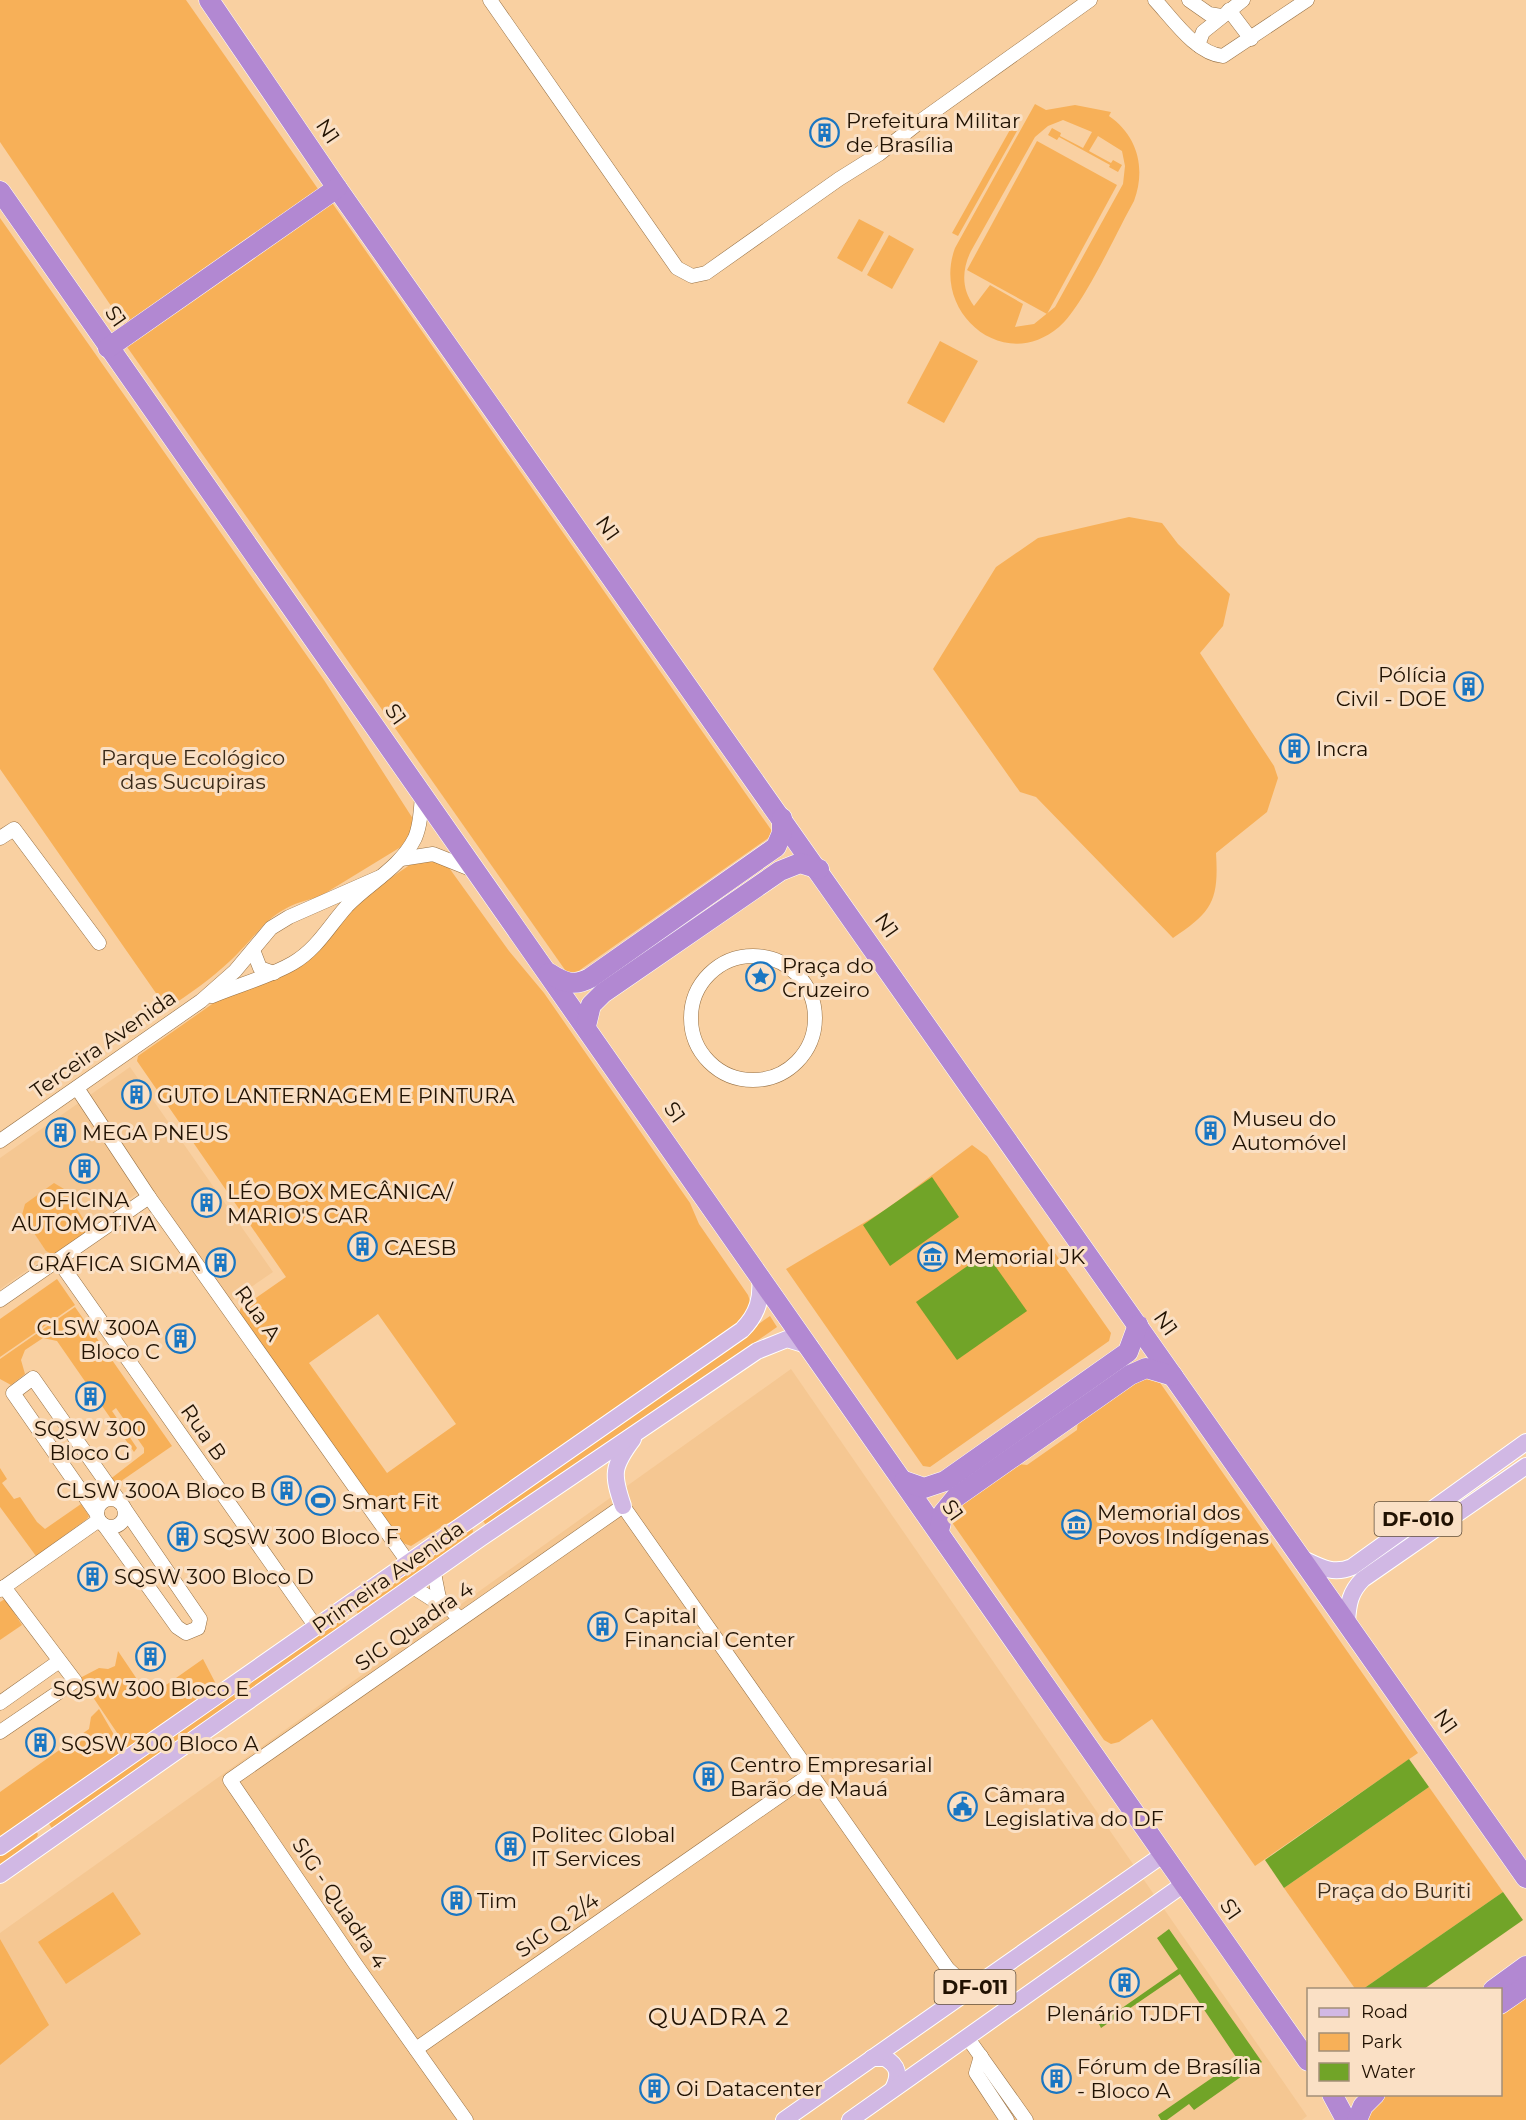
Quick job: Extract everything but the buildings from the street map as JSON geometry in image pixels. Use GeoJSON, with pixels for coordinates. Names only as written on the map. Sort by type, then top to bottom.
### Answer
{"type":"FeatureCollection","features":[{"type":"Feature","properties":{"kind":"highway","name":"N1"},"geometry":{"type":"LineString","coordinates":[[209,0],[337,188],[819,869],[1526,1878]]}},
{"type":"Feature","properties":{"kind":"highway"},"geometry":{"type":"LineString","coordinates":[[108,348],[337,188]]}},
{"type":"Feature","properties":{"kind":"highway","name":"S1"},"geometry":{"type":"LineString","coordinates":[[0,191],[1307,2060]]}},
{"type":"Feature","properties":{"kind":"highway"},"geometry":{"type":"LineString","coordinates":[[549,973],[569,983],[577,984],[590,978],[776,847],[782,833],[782,818]]}},
{"type":"Feature","properties":{"kind":"highway"},"geometry":{"type":"LineString","coordinates":[[586,1026],[591,1005],[603,993],[764,881],[793,864],[800,863],[819,869]]}},
{"type":"Feature","properties":{"kind":"highway"},"geometry":{"type":"LineString","coordinates":[[904,1481],[924,1488],[945,1481],[1128,1352],[1138,1325]]}},
{"type":"Feature","properties":{"kind":"highway"},"geometry":{"type":"LineString","coordinates":[[939,1531],[943,1512],[956,1497],[1130,1375],[1146,1368],[1173,1376]]}},
{"type":"Feature","properties":{"kind":"highway"},"geometry":{"type":"LineString","coordinates":[[1494,1988],[1526,1966]]}},
{"type":"Feature","properties":{"kind":"highway"},"geometry":{"type":"LineString","coordinates":[[1502,2003],[1526,1986]]}},
{"type":"Feature","properties":{"kind":"highway"},"geometry":{"type":"LineString","coordinates":[[1333,2096],[1346,2120]]}},
{"type":"Feature","properties":{"kind":"highway"},"geometry":{"type":"LineString","coordinates":[[1357,2120],[1363,2106],[1373,2096]]}},
{"type":"Feature","properties":{"kind":"main road","name":"Primeira Avenida"},"geometry":{"type":"LineString","coordinates":[[0,1847],[742,1330],[754,1315],[760,1302],[760,1276]]}},
{"type":"Feature","properties":{"kind":"main road","name":"Primeira Avenida"},"geometry":{"type":"LineString","coordinates":[[0,1875],[481,1538],[765,1346],[787,1339],[810,1346]]}},
{"type":"Feature","properties":{"kind":"main road"},"geometry":{"type":"LineString","coordinates":[[623,1506],[614,1481],[615,1467],[642,1428]]}},
{"type":"Feature","properties":{"kind":"main road","name":"DF-010"},"geometry":{"type":"LineString","coordinates":[[1303,1559],[1326,1570],[1341,1572],[1352,1567],[1526,1442]]}},
{"type":"Feature","properties":{"kind":"main road","name":"DF-010"},"geometry":{"type":"LineString","coordinates":[[1347,1622],[1348,1605],[1353,1589],[1363,1580],[1526,1466]]}},
{"type":"Feature","properties":{"kind":"main road"},"geometry":{"type":"LineString","coordinates":[[469,1520],[480,1525],[481,1538]]}},
{"type":"Feature","properties":{"kind":"main road"},"geometry":{"type":"LineString","coordinates":[[349,1603],[349,1617],[361,1624]]}},
{"type":"Feature","properties":{"kind":"main road"},"geometry":{"type":"LineString","coordinates":[[34,1822],[46,1833],[45,1843]]}},
{"type":"Feature","properties":{"kind":"main road","name":"DF-011"},"geometry":{"type":"LineString","coordinates":[[784,2120],[1164,1854]]}},
{"type":"Feature","properties":{"kind":"main road","name":"DF-011"},"geometry":{"type":"LineString","coordinates":[[850,2120],[1184,1884]]}},
{"type":"Feature","properties":{"kind":"main road"},"geometry":{"type":"LineString","coordinates":[[872,2058],[885,2058],[896,2066],[898,2078],[893,2089]]}},
{"type":"Feature","properties":{"kind":"street"},"geometry":{"type":"LineString","coordinates":[[490,0],[677,268],[692,276],[706,273],[839,179],[879,154],[922,120],[1090,0]]}},
{"type":"Feature","properties":{"kind":"street"},"geometry":{"type":"LineString","coordinates":[[1155,0],[1198,45],[1223,56],[1307,0]]}},
{"type":"Feature","properties":{"kind":"street"},"geometry":{"type":"LineString","coordinates":[[1189,0],[1209,14],[1225,13],[1251,39]]}},
{"type":"Feature","properties":{"kind":"street"},"geometry":{"type":"LineString","coordinates":[[1198,45],[1203,32],[1243,0]]}},
{"type":"Feature","properties":{"kind":"street"},"geometry":{"type":"LineString","coordinates":[[201,1001],[274,973],[296,962],[328,932],[347,907],[401,860],[418,830],[422,793]]}},
{"type":"Feature","properties":{"kind":"street"},"geometry":{"type":"LineString","coordinates":[[0,838],[14,828],[99,943]]}},
{"type":"Feature","properties":{"kind":"street"},"geometry":{"type":"LineString","coordinates":[[401,860],[434,854],[476,872]]}},
{"type":"Feature","properties":{"kind":"street"},"geometry":{"type":"LineString","coordinates":[[201,1001],[253,950],[271,928],[289,917],[380,877]]}},
{"type":"Feature","properties":{"kind":"street"},"geometry":{"type":"LineString","coordinates":[[315,907],[323,912],[328,922],[328,932]]}},
{"type":"Feature","properties":{"kind":"street"},"geometry":{"type":"LineString","coordinates":[[253,950],[260,968],[274,973]]}},
{"type":"Feature","properties":{"kind":"street"},"geometry":{"type":"LineString","coordinates":[[748,956],[769,957],[788,966],[803,981],[812,997],[815,1015],[814,1033],[807,1049],[796,1064],[781,1074],[764,1079],[746,1080],[728,1075],[713,1066],[699,1050],[691,1030],[691,1009],[697,989],[710,972],[727,961],[748,956]]}},
{"type":"Feature","properties":{"kind":"street","name":"Terceira Avenida"},"geometry":{"type":"LineString","coordinates":[[0,1141],[201,1001]]}},
{"type":"Feature","properties":{"kind":"street","name":"Rua A"},"geometry":{"type":"LineString","coordinates":[[77,1088],[149,1197],[408,1562]]}},
{"type":"Feature","properties":{"kind":"street"},"geometry":{"type":"LineString","coordinates":[[0,1300],[149,1197]]}},
{"type":"Feature","properties":{"kind":"street","name":"Rua B"},"geometry":{"type":"LineString","coordinates":[[58,1260],[316,1627]]}},
{"type":"Feature","properties":{"kind":"street"},"geometry":{"type":"LineString","coordinates":[[33,1378],[108,1484],[201,1619],[198,1628],[190,1633],[180,1630],[100,1520],[13,1393],[33,1378]]}},
{"type":"Feature","properties":{"kind":"street"},"geometry":{"type":"LineString","coordinates":[[86,1499],[108,1484]]}},
{"type":"Feature","properties":{"kind":"street"},"geometry":{"type":"LineString","coordinates":[[0,1732],[75,1682],[2,1589],[100,1520],[102,1502],[114,1499],[122,1505]]}},
{"type":"Feature","properties":{"kind":"street"},"geometry":{"type":"LineString","coordinates":[[100,1520],[117,1525],[122,1521],[122,1505]]}},
{"type":"Feature","properties":{"kind":"street"},"geometry":{"type":"LineString","coordinates":[[623,1506],[948,1969],[971,1990]]}},
{"type":"Feature","properties":{"kind":"street","name":"SIG Quadra 4"},"geometry":{"type":"LineString","coordinates":[[230,1780],[623,1506]]}},
{"type":"Feature","properties":{"kind":"street"},"geometry":{"type":"LineString","coordinates":[[434,1572],[439,1598],[455,1621]]}},
{"type":"Feature","properties":{"kind":"street"},"geometry":{"type":"LineString","coordinates":[[413,1587],[435,1601],[455,1621]]}},
{"type":"Feature","properties":{"kind":"street"},"geometry":{"type":"LineString","coordinates":[[434,1637],[444,1611]]}},
{"type":"Feature","properties":{"kind":"street"},"geometry":{"type":"LineString","coordinates":[[0,1703],[58,1662]]}},
{"type":"Feature","properties":{"kind":"street","name":"SIG Q 2/4"},"geometry":{"type":"LineString","coordinates":[[416,2049],[811,1774]]}},
{"type":"Feature","properties":{"kind":"street","name":"SIG - Quadra 4"},"geometry":{"type":"LineString","coordinates":[[230,1780],[466,2120]]}},
{"type":"Feature","properties":{"kind":"street"},"geometry":{"type":"LineString","coordinates":[[948,1969],[957,2000]]}},
{"type":"Feature","properties":{"kind":"street"},"geometry":{"type":"LineString","coordinates":[[967,2037],[1026,2120]]}},
{"type":"Feature","properties":{"kind":"street"},"geometry":{"type":"LineString","coordinates":[[981,2056],[976,2073],[1007,2120]]}},
{"type":"Feature","properties":{"kind":"shaded area"},"geometry":{"type":"Polygon","coordinates":[[[130,1067],[273,1272],[231,1301],[149,1185],[0,1289],[0,1158],[130,1067]]]}},
{"type":"Feature","properties":{"kind":"shaded area"},"geometry":{"type":"Polygon","coordinates":[[[791,1369],[1307,2116],[1302,2120],[0,2120],[0,1933],[791,1369]]]}},
{"type":"Feature","properties":{"kind":"green space"},"geometry":{"type":"Polygon","coordinates":[[[0,0],[186,0],[318,189],[126,328],[0,142],[0,0]]]}},
{"type":"Feature","properties":{"kind":"green space"},"geometry":{"type":"Polygon","coordinates":[[[1035,104],[1046,110],[1075,105],[1111,112],[1109,116],[1127,133],[1137,154],[1138,189],[1134,201],[1089,286],[1059,327],[1038,340],[1016,344],[996,340],[977,330],[963,314],[953,294],[950,272],[955,248],[1035,104]],[[1063,120],[1048,126],[1035,137],[968,258],[964,279],[967,293],[974,306],[990,285],[1023,304],[1015,327],[1034,324],[1055,307],[1123,184],[1125,166],[1122,151],[1098,136],[1089,151],[1111,163],[1113,160],[1122,165],[1118,172],[1109,167],[1110,165],[1059,137],[1057,140],[1048,135],[1052,128],[1061,133],[1060,136],[1083,148],[1092,132],[1063,120]]]}},
{"type":"Feature","properties":{"kind":"green space"},"geometry":{"type":"Polygon","coordinates":[[[1011,128],[1017,131],[958,236],[952,233],[1011,128]]]}},
{"type":"Feature","properties":{"kind":"green space"},"geometry":{"type":"Polygon","coordinates":[[[1037,141],[1117,185],[1047,314],[967,270],[1037,141]]]}},
{"type":"Feature","properties":{"kind":"green space"},"geometry":{"type":"Polygon","coordinates":[[[328,197],[774,834],[570,977],[125,344],[328,197]]]}},
{"type":"Feature","properties":{"kind":"green space","name":"Parque Ecológico das Sucupiras"},"geometry":{"type":"Polygon","coordinates":[[[0,218],[324,680],[415,822],[409,842],[319,897],[288,907],[277,914],[223,968],[167,1009],[0,769],[0,218]]]}},
{"type":"Feature","properties":{"kind":"green space"},"geometry":{"type":"Polygon","coordinates":[[[859,219],[884,232],[862,272],[837,258],[859,219]]]}},
{"type":"Feature","properties":{"kind":"green space"},"geometry":{"type":"Polygon","coordinates":[[[889,235],[914,249],[892,289],[867,275],[889,235]]]}},
{"type":"Feature","properties":{"kind":"green space"},"geometry":{"type":"Polygon","coordinates":[[[940,341],[978,361],[944,423],[907,403],[940,341]]]}},
{"type":"Feature","properties":{"kind":"green space"},"geometry":{"type":"Polygon","coordinates":[[[1129,517],[1162,523],[1178,544],[1230,594],[1223,626],[1200,653],[1274,766],[1278,778],[1267,812],[1216,853],[1214,894],[1205,912],[1197,921],[1173,938],[1036,797],[1020,792],[933,669],[996,567],[1038,538],[1129,517]]]}},
{"type":"Feature","properties":{"kind":"green space"},"geometry":{"type":"Polygon","coordinates":[[[420,858],[447,865],[509,951],[544,993],[690,1203],[699,1224],[748,1295],[751,1304],[746,1319],[467,1515],[446,1524],[411,1546],[400,1542],[240,1313],[240,1309],[286,1277],[137,1061],[138,1056],[225,995],[264,977],[336,926],[373,890],[420,858]],[[378,1314],[309,1363],[387,1473],[456,1424],[378,1314]]]}},
{"type":"Feature","properties":{"kind":"green space"},"geometry":{"type":"Polygon","coordinates":[[[972,1145],[987,1156],[1111,1333],[1109,1341],[930,1467],[923,1466],[786,1269],[887,1209],[972,1145]]]}},
{"type":"Feature","properties":{"kind":"green space"},"geometry":{"type":"Polygon","coordinates":[[[54,1183],[64,1189],[88,1226],[88,1233],[56,1256],[46,1251],[22,1215],[25,1204],[54,1183]]]}},
{"type":"Feature","properties":{"kind":"green space"},"geometry":{"type":"Polygon","coordinates":[[[57,1279],[75,1305],[0,1357],[0,1319],[57,1279]]]}},
{"type":"Feature","properties":{"kind":"green space"},"geometry":{"type":"Polygon","coordinates":[[[75,1307],[172,1446],[114,1486],[109,1480],[144,1453],[144,1448],[116,1408],[112,1411],[137,1448],[134,1452],[57,1341],[43,1338],[25,1350],[21,1360],[25,1374],[11,1385],[0,1379],[0,1359],[75,1307]]]}},
{"type":"Feature","properties":{"kind":"green space"},"geometry":{"type":"Polygon","coordinates":[[[770,1316],[777,1327],[488,1528],[481,1518],[770,1316]]]}},
{"type":"Feature","properties":{"kind":"green space"},"geometry":{"type":"Polygon","coordinates":[[[1143,1375],[1156,1377],[1418,1753],[1255,1866],[1152,1719],[1119,1742],[1111,1744],[1104,1740],[951,1521],[954,1508],[1017,1464],[1027,1465],[1077,1430],[1078,1420],[1143,1375]]]}},
{"type":"Feature","properties":{"kind":"green space"},"geometry":{"type":"Polygon","coordinates":[[[0,1468],[7,1479],[2,1483],[14,1499],[20,1497],[37,1522],[45,1529],[81,1504],[89,1516],[36,1556],[0,1507],[0,1468]]]}},
{"type":"Feature","properties":{"kind":"green space"},"geometry":{"type":"Polygon","coordinates":[[[472,1526],[473,1532],[440,1556],[420,1576],[358,1616],[357,1611],[391,1587],[411,1567],[472,1526]]]}},
{"type":"Feature","properties":{"kind":"green space"},"geometry":{"type":"Polygon","coordinates":[[[5,1599],[22,1625],[0,1640],[0,1602],[5,1599]]]}},
{"type":"Feature","properties":{"kind":"green space"},"geometry":{"type":"Polygon","coordinates":[[[342,1616],[348,1625],[54,1831],[47,1821],[342,1616]]]}},
{"type":"Feature","properties":{"kind":"green space"},"geometry":{"type":"Polygon","coordinates":[[[118,1651],[149,1697],[203,1659],[217,1686],[128,1749],[80,1678],[99,1668],[108,1669],[115,1666],[118,1651]]]}},
{"type":"Feature","properties":{"kind":"green space"},"geometry":{"type":"Polygon","coordinates":[[[99,1709],[124,1752],[9,1834],[0,1836],[0,1792],[89,1729],[91,1717],[99,1709]]]}},
{"type":"Feature","properties":{"kind":"green space","name":"Praça do Buriti"},"geometry":{"type":"Polygon","coordinates":[[[1429,1787],[1503,1892],[1364,1988],[1355,1988],[1284,1888],[1429,1787]]]}},
{"type":"Feature","properties":{"kind":"green space"},"geometry":{"type":"Polygon","coordinates":[[[35,1831],[38,1834],[37,1837],[0,1865],[0,1854],[35,1831]]]}},
{"type":"Feature","properties":{"kind":"green space"},"geometry":{"type":"Polygon","coordinates":[[[113,1892],[141,1934],[66,1984],[38,1942],[113,1892]]]}},
{"type":"Feature","properties":{"kind":"green space"},"geometry":{"type":"Polygon","coordinates":[[[0,1939],[49,2025],[0,2065],[0,1939]]]}},
{"type":"Feature","properties":{"kind":"green space"},"geometry":{"type":"Polygon","coordinates":[[[1526,1996],[1526,2120],[1367,2120],[1369,2106],[1384,2096],[1502,2096],[1502,2013],[1526,1996]]]}},
{"type":"Feature","properties":{"kind":"water"},"geometry":{"type":"Polygon","coordinates":[[[932,1177],[959,1217],[890,1266],[863,1225],[932,1177]]]}},
{"type":"Feature","properties":{"kind":"water"},"geometry":{"type":"Polygon","coordinates":[[[986,1253],[1027,1311],[957,1360],[916,1302],[986,1253]]]}},
{"type":"Feature","properties":{"kind":"water"},"geometry":{"type":"Polygon","coordinates":[[[1409,1759],[1429,1787],[1284,1888],[1265,1860],[1409,1759]]]}},
{"type":"Feature","properties":{"kind":"water"},"geometry":{"type":"Polygon","coordinates":[[[1503,1892],[1523,1920],[1425,1988],[1364,1988],[1503,1892]]]}},
{"type":"Feature","properties":{"kind":"water"},"geometry":{"type":"Polygon","coordinates":[[[1169,1929],[1262,2062],[1194,2110],[1189,2104],[1167,2120],[1161,2120],[1158,2115],[1238,2060],[1180,1974],[1101,2028],[1099,2024],[1178,1969],[1157,1938],[1169,1929]]]}},
{"type":"Feature","properties":{"kind":"place","name":"Prefeitura Militar de Brasília"},"geometry":{"type":"Point","coordinates":[825,132]}},
{"type":"Feature","properties":{"kind":"place","name":"Pólícia Civil - DOE"},"geometry":{"type":"Point","coordinates":[1468,686]}},
{"type":"Feature","properties":{"kind":"place","name":"Incra"},"geometry":{"type":"Point","coordinates":[1295,748]}},
{"type":"Feature","properties":{"kind":"place","name":"Praça do Cruzeiro"},"geometry":{"type":"Point","coordinates":[761,977]}},
{"type":"Feature","properties":{"kind":"place","name":"GUTO LANTERNAGEM E PINTURA"},"geometry":{"type":"Point","coordinates":[136,1095]}},
{"type":"Feature","properties":{"kind":"place","name":"Museu do Automóvel"},"geometry":{"type":"Point","coordinates":[1211,1130]}},
{"type":"Feature","properties":{"kind":"place","name":"MEGA PNEUS"},"geometry":{"type":"Point","coordinates":[61,1132]}},
{"type":"Feature","properties":{"kind":"place","name":"OFICINA AUTOMOTIVA"},"geometry":{"type":"Point","coordinates":[84,1168]}},
{"type":"Feature","properties":{"kind":"place","name":"LÉO BOX MECÂNICA/ MARIO'S CAR"},"geometry":{"type":"Point","coordinates":[206,1203]}},
{"type":"Feature","properties":{"kind":"place","name":"CAESB"},"geometry":{"type":"Point","coordinates":[363,1247]}},
{"type":"Feature","properties":{"kind":"place","name":"Memorial JK"},"geometry":{"type":"Point","coordinates":[933,1256]}},
{"type":"Feature","properties":{"kind":"place","name":"GRÁFICA SIGMA"},"geometry":{"type":"Point","coordinates":[221,1263]}},
{"type":"Feature","properties":{"kind":"place","name":"CLSW 300A Bloco C"},"geometry":{"type":"Point","coordinates":[181,1339]}},
{"type":"Feature","properties":{"kind":"place","name":"SQSW 300 Bloco G"},"geometry":{"type":"Point","coordinates":[90,1397]}},
{"type":"Feature","properties":{"kind":"place","name":"CLSW 300A Bloco B"},"geometry":{"type":"Point","coordinates":[287,1490]}},
{"type":"Feature","properties":{"kind":"place","name":"Smart Fit"},"geometry":{"type":"Point","coordinates":[321,1501]}},
{"type":"Feature","properties":{"kind":"place","name":"Memorial dos Povos Indígenas"},"geometry":{"type":"Point","coordinates":[1076,1524]}},
{"type":"Feature","properties":{"kind":"place","name":"SQSW 300 Bloco F"},"geometry":{"type":"Point","coordinates":[182,1536]}},
{"type":"Feature","properties":{"kind":"place","name":"SQSW 300 Bloco D"},"geometry":{"type":"Point","coordinates":[93,1576]}},
{"type":"Feature","properties":{"kind":"place","name":"Capital Financial Center"},"geometry":{"type":"Point","coordinates":[603,1627]}},
{"type":"Feature","properties":{"kind":"place","name":"SQSW 300 Bloco E"},"geometry":{"type":"Point","coordinates":[151,1657]}},
{"type":"Feature","properties":{"kind":"place","name":"SQSW 300 Bloco A"},"geometry":{"type":"Point","coordinates":[40,1743]}},
{"type":"Feature","properties":{"kind":"place","name":"Centro Empresarial Barão de Mauá"},"geometry":{"type":"Point","coordinates":[709,1776]}},
{"type":"Feature","properties":{"kind":"place","name":"Câmara Legislativa do DF"},"geometry":{"type":"Point","coordinates":[963,1806]}},
{"type":"Feature","properties":{"kind":"place","name":"Politec Global IT Services"},"geometry":{"type":"Point","coordinates":[510,1846]}},
{"type":"Feature","properties":{"kind":"place","name":"Tim"},"geometry":{"type":"Point","coordinates":[456,1900]}},
{"type":"Feature","properties":{"kind":"place","name":"Plenário TJDFT"},"geometry":{"type":"Point","coordinates":[1125,1982]}},
{"type":"Feature","properties":{"kind":"place","name":"Fórum de Brasília - Bloco A"},"geometry":{"type":"Point","coordinates":[1056,2078]}},
{"type":"Feature","properties":{"kind":"place","name":"Oi Datacenter"},"geometry":{"type":"Point","coordinates":[655,2088]}},
{"type":"Feature","properties":{"kind":"district","name":"QUADRA 2"},"geometry":{"type":"Point","coordinates":[719,2016]}}]}
